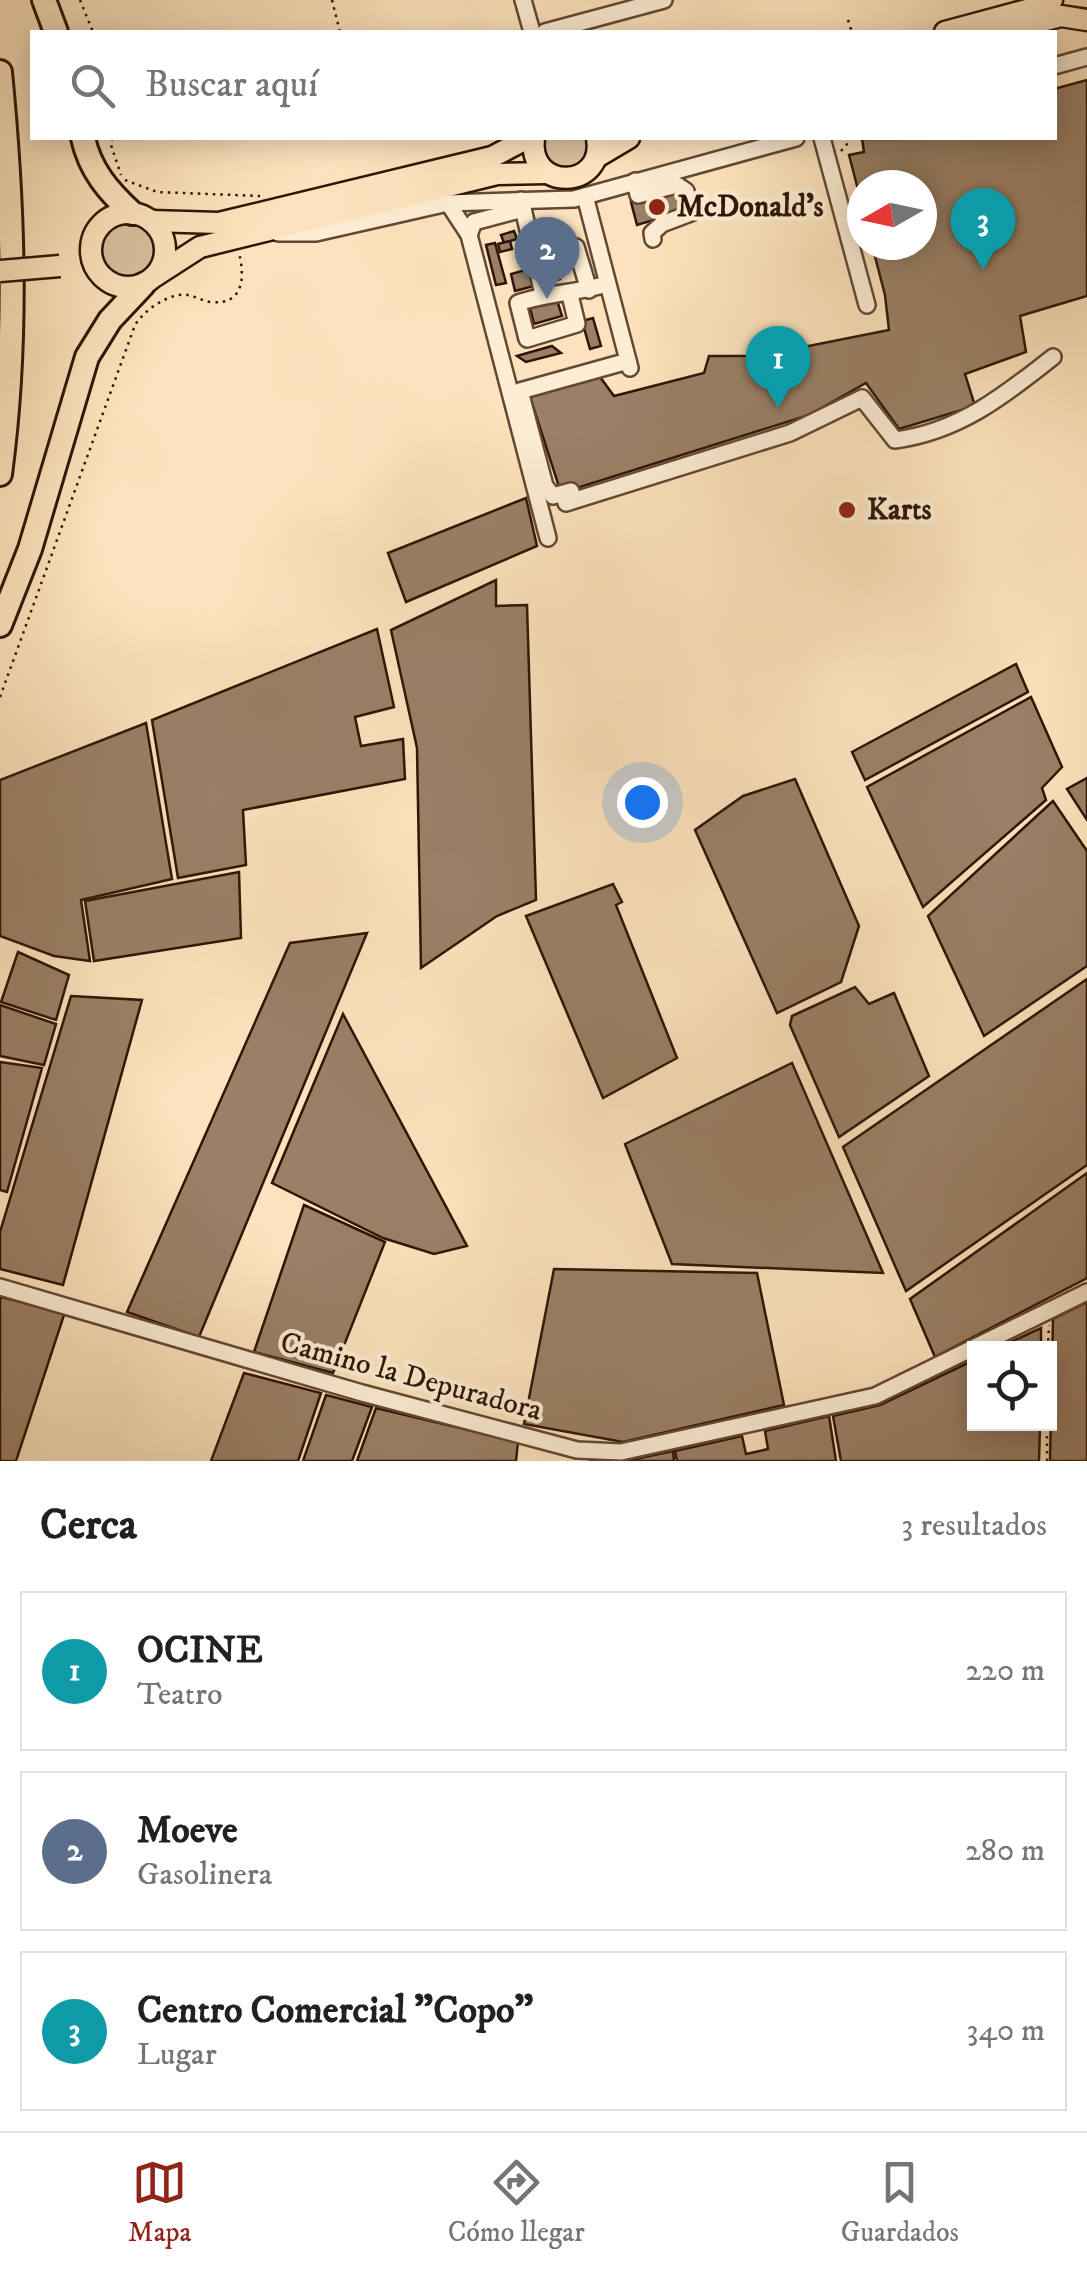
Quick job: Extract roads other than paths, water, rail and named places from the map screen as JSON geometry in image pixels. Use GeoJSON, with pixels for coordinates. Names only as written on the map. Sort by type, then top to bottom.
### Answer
{"type":"FeatureCollection","features":[{"type":"Feature","properties":{"kind":"highway"},"geometry":{"type":"LineString","coordinates":[[44,0],[55,30]]}},
{"type":"Feature","properties":{"kind":"highway"},"geometry":{"type":"LineString","coordinates":[[0,72],[13,255],[10,373],[0,474]]}},
{"type":"Feature","properties":{"kind":"highway"},"geometry":{"type":"LineString","coordinates":[[84,140],[96,173],[110,193],[141,217]]}},
{"type":"Feature","properties":{"kind":"highway"},"geometry":{"type":"LineString","coordinates":[[0,625],[30,549],[87,357],[110,320],[149,280]]}},
{"type":"Feature","properties":{"kind":"main road"},"geometry":{"type":"LineString","coordinates":[[952,30],[1052,0]]}},
{"type":"Feature","properties":{"kind":"main road"},"geometry":{"type":"LineString","coordinates":[[1076,0],[1087,19]]}},
{"type":"Feature","properties":{"kind":"main road"},"geometry":{"type":"LineString","coordinates":[[1008,30],[1061,16],[1087,19]]}},
{"type":"Feature","properties":{"kind":"main road"},"geometry":{"type":"LineString","coordinates":[[64,265],[84,256],[102,222],[121,213],[219,222],[492,158],[527,140]]}},
{"type":"Feature","properties":{"kind":"main road"},"geometry":{"type":"LineString","coordinates":[[531,140],[534,156],[547,173]]}},
{"type":"Feature","properties":{"kind":"main road"},"geometry":{"type":"LineString","coordinates":[[0,271],[64,265],[86,268],[123,288],[149,280],[200,247],[497,174],[576,177],[585,172],[597,147],[621,140]]}},
{"type":"Feature","properties":{"kind":"main road"},"geometry":{"type":"LineString","coordinates":[[141,217],[160,230],[165,254],[149,280]]}},
{"type":"Feature","properties":{"kind":"main road"},"geometry":{"type":"LineString","coordinates":[[91,240],[92,262],[104,280]]}},
{"type":"Feature","properties":{"kind":"street"},"geometry":{"type":"LineString","coordinates":[[522,0],[531,30]]}},
{"type":"Feature","properties":{"kind":"street"},"geometry":{"type":"LineString","coordinates":[[552,30],[664,0]]}},
{"type":"Feature","properties":{"kind":"street"},"geometry":{"type":"LineString","coordinates":[[1040,22],[1064,22],[1087,28]]}},
{"type":"Feature","properties":{"kind":"street"},"geometry":{"type":"LineString","coordinates":[[1057,65],[1087,57]]}},
{"type":"Feature","properties":{"kind":"street"},"geometry":{"type":"LineString","coordinates":[[259,233],[316,233],[448,203],[522,205],[585,196],[789,140]]}},
{"type":"Feature","properties":{"kind":"street"},"geometry":{"type":"LineString","coordinates":[[823,140],[866,304]]}},
{"type":"Feature","properties":{"kind":"street"},"geometry":{"type":"LineString","coordinates":[[635,181],[638,195],[677,185],[686,191],[691,213],[662,224],[652,232],[652,239]]}},
{"type":"Feature","properties":{"kind":"street"},"geometry":{"type":"LineString","coordinates":[[585,196],[629,365],[520,391],[545,486],[553,496],[672,464],[676,468]]}},
{"type":"Feature","properties":{"kind":"street"},"geometry":{"type":"LineString","coordinates":[[448,203],[468,235],[548,538]]}},
{"type":"Feature","properties":{"kind":"street"},"geometry":{"type":"LineString","coordinates":[[468,235],[474,222],[522,205]]}},
{"type":"Feature","properties":{"kind":"street"},"geometry":{"type":"LineString","coordinates":[[522,205],[544,294]]}},
{"type":"Feature","properties":{"kind":"street"},"geometry":{"type":"LineString","coordinates":[[535,258],[576,247],[589,290]]}},
{"type":"Feature","properties":{"kind":"street"},"geometry":{"type":"LineString","coordinates":[[570,295],[577,324],[528,339],[518,303],[544,294],[570,295],[607,284]]}},
{"type":"Feature","properties":{"kind":"street"},"geometry":{"type":"LineString","coordinates":[[564,496],[566,503],[790,433],[862,398],[894,440],[923,437],[968,418],[1054,357]]}},
{"type":"Feature","properties":{"kind":"street","name":"Camino la Depuradora"},"geometry":{"type":"LineString","coordinates":[[0,1287],[239,1359],[577,1450],[620,1452],[875,1396],[1087,1292]]}},
{"type":"Feature","properties":{"kind":"place","name":"McDonald's"},"geometry":{"type":"Point","coordinates":[657,207]}},
{"type":"Feature","properties":{"kind":"place","name":"Centro Comercial \"Copo\""},"geometry":{"type":"Point","coordinates":[983,270]}},
{"type":"Feature","properties":{"kind":"place","name":"Moeve"},"geometry":{"type":"Point","coordinates":[547,299]}},
{"type":"Feature","properties":{"kind":"place","name":"OCINE"},"geometry":{"type":"Point","coordinates":[778,408]}},
{"type":"Feature","properties":{"kind":"place","name":"Karts"},"geometry":{"type":"Point","coordinates":[847,510]}}]}
